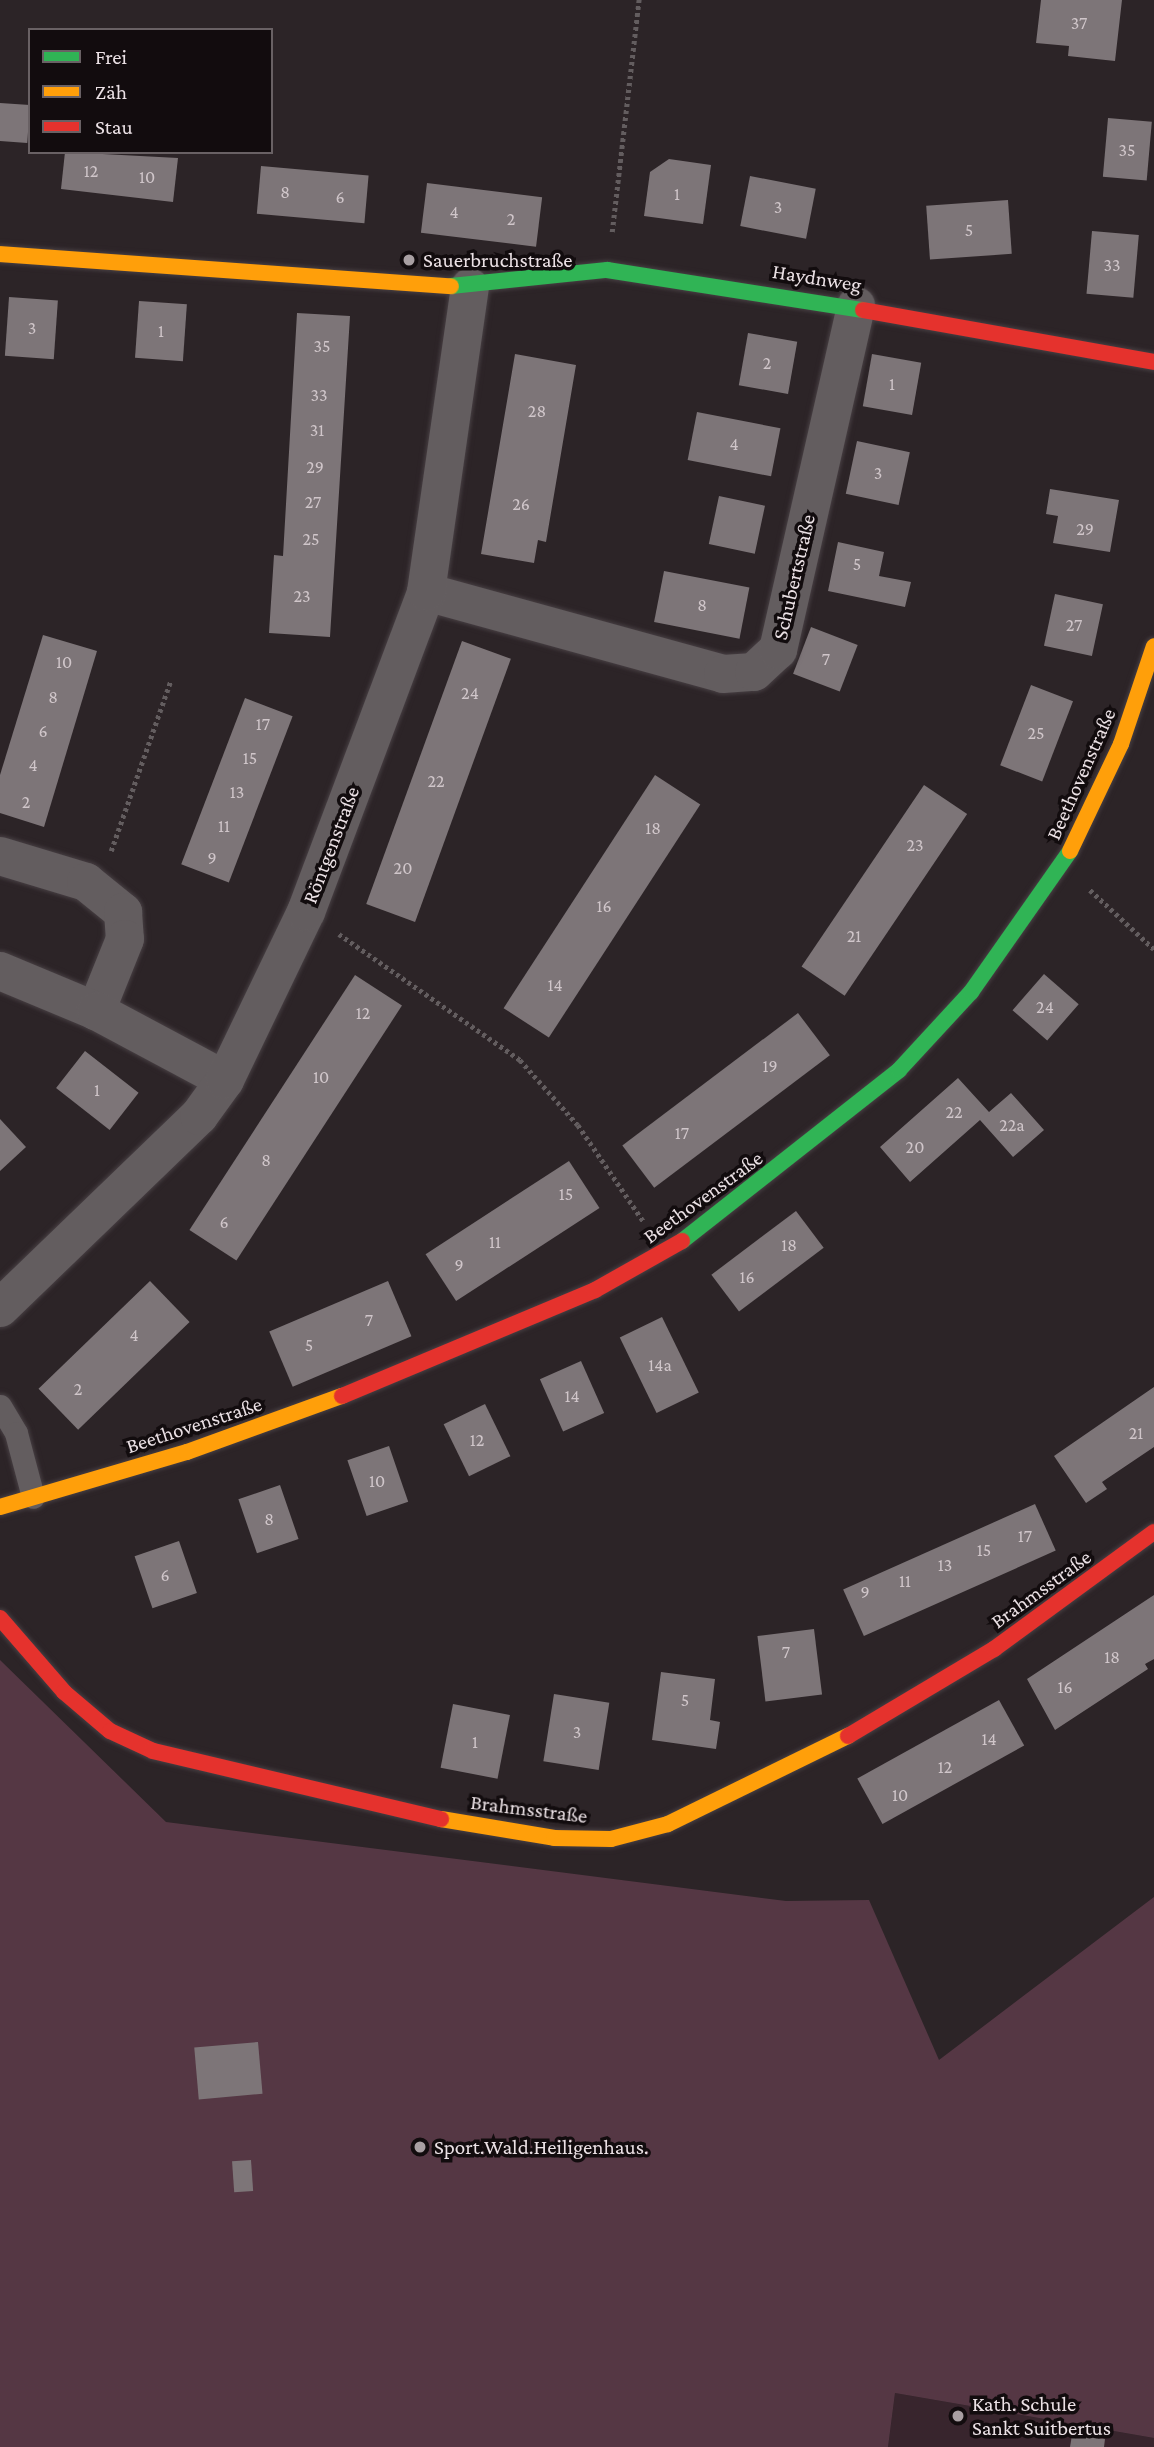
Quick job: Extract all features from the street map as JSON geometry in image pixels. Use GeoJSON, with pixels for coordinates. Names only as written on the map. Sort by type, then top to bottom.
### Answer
{"type":"FeatureCollection","features":[{"type":"Feature","properties":{"kind":"street"},"geometry":{"type":"LineString","coordinates":[[0,254],[470,287]]}},
{"type":"Feature","properties":{"kind":"street","name":"Haydnweg"},"geometry":{"type":"LineString","coordinates":[[470,287],[607,270],[856,306],[1154,362]]}},
{"type":"Feature","properties":{"kind":"street","name":"Röntgenstraße"},"geometry":{"type":"LineString","coordinates":[[0,1308],[200,1116],[225,1080],[306,912],[426,592],[470,287]]}},
{"type":"Feature","properties":{"kind":"street","name":"Schubertstraße"},"geometry":{"type":"LineString","coordinates":[[426,592],[723,674],[754,672],[778,650],[856,306]]}},
{"type":"Feature","properties":{"kind":"street","name":"Beethovenstraße"},"geometry":{"type":"LineString","coordinates":[[0,1507],[187,1452],[374,1384],[665,1254],[828,1131],[899,1070],[971,992],[1063,865],[1121,744],[1154,646]]}},
{"type":"Feature","properties":{"kind":"street"},"geometry":{"type":"LineString","coordinates":[[0,856],[98,889],[123,912],[125,939],[96,1011]]}},
{"type":"Feature","properties":{"kind":"street"},"geometry":{"type":"LineString","coordinates":[[0,971],[96,1011],[225,1080]]}},
{"type":"Feature","properties":{"kind":"street","name":"Brahmsstraße"},"geometry":{"type":"LineString","coordinates":[[0,1618],[64,1692],[110,1731],[153,1751],[393,1811],[554,1838],[611,1839],[668,1824],[881,1720],[994,1649],[1154,1532]]}},
{"type":"Feature","properties":{"kind":"lane"},"geometry":{"type":"LineString","coordinates":[[0,1406],[16,1433],[33,1497]]}},
{"type":"Feature","properties":{"kind":"path"},"geometry":{"type":"LineString","coordinates":[[607,270],[639,0]]}},
{"type":"Feature","properties":{"kind":"path"},"geometry":{"type":"LineString","coordinates":[[98,889],[171,680]]}},
{"type":"Feature","properties":{"kind":"path"},"geometry":{"type":"LineString","coordinates":[[1096,895],[1154,949]]}},
{"type":"Feature","properties":{"kind":"path"},"geometry":{"type":"LineString","coordinates":[[306,912],[520,1060],[578,1125],[665,1254]]}},
{"type":"Feature","properties":{"kind":"shaded area","name":"Sport.Wald.Heiligenhaus."},"geometry":{"type":"Polygon","coordinates":[[[0,1660],[166,1822],[786,1901],[869,1900],[939,2060],[1154,1897],[1154,2438],[895,2393],[888,2447],[0,2447],[0,1660]]]}},
{"type":"Feature","properties":{"kind":"shaded area","name":"Kath. Schule Sankt Suitbertus"},"geometry":{"type":"Polygon","coordinates":[[[895,2393],[1154,2438],[1154,2447],[888,2447],[895,2393]]]}},
{"type":"Feature","properties":{"kind":"building"},"geometry":{"type":"Polygon","coordinates":[[[1041,0],[1122,0],[1115,61],[1068,56],[1069,46],[1036,43],[1041,0]]]}},
{"type":"Feature","properties":{"kind":"building"},"geometry":{"type":"Polygon","coordinates":[[[0,103],[28,105],[27,143],[0,141],[0,103]]]}},
{"type":"Feature","properties":{"kind":"building"},"geometry":{"type":"Polygon","coordinates":[[[1108,118],[1152,122],[1147,181],[1103,177],[1108,118]]]}},
{"type":"Feature","properties":{"kind":"building"},"geometry":{"type":"Polygon","coordinates":[[[65,154],[178,158],[173,202],[61,189],[65,154]]]}},
{"type":"Feature","properties":{"kind":"building"},"geometry":{"type":"Polygon","coordinates":[[[669,159],[711,165],[703,224],[644,216],[650,172],[669,159]]]}},
{"type":"Feature","properties":{"kind":"building"},"geometry":{"type":"Polygon","coordinates":[[[261,166],[369,175],[364,223],[257,214],[261,166]]]}},
{"type":"Feature","properties":{"kind":"building"},"geometry":{"type":"Polygon","coordinates":[[[750,176],[816,189],[806,239],[740,226],[750,176]]]}},
{"type":"Feature","properties":{"kind":"building"},"geometry":{"type":"Polygon","coordinates":[[[427,183],[542,197],[536,247],[421,233],[427,183]]]}},
{"type":"Feature","properties":{"kind":"building"},"geometry":{"type":"Polygon","coordinates":[[[1008,200],[1012,254],[930,260],[926,206],[1008,200]]]}},
{"type":"Feature","properties":{"kind":"building"},"geometry":{"type":"Polygon","coordinates":[[[1092,231],[1139,235],[1133,298],[1087,294],[1092,231]]]}},
{"type":"Feature","properties":{"kind":"building"},"geometry":{"type":"Polygon","coordinates":[[[9,297],[58,300],[54,359],[5,356],[9,297]]]}},
{"type":"Feature","properties":{"kind":"building"},"geometry":{"type":"Polygon","coordinates":[[[139,301],[187,304],[183,361],[135,358],[139,301]]]}},
{"type":"Feature","properties":{"kind":"building"},"geometry":{"type":"Polygon","coordinates":[[[297,313],[350,316],[330,637],[269,633],[274,555],[283,556],[297,313]]]}},
{"type":"Feature","properties":{"kind":"building"},"geometry":{"type":"Polygon","coordinates":[[[748,333],[797,342],[788,394],[739,385],[748,333]]]}},
{"type":"Feature","properties":{"kind":"building"},"geometry":{"type":"Polygon","coordinates":[[[515,354],[576,365],[546,542],[538,540],[534,563],[481,554],[515,354]]]}},
{"type":"Feature","properties":{"kind":"building"},"geometry":{"type":"Polygon","coordinates":[[[872,354],[921,363],[912,415],[863,406],[872,354]]]}},
{"type":"Feature","properties":{"kind":"building"},"geometry":{"type":"Polygon","coordinates":[[[697,412],[780,428],[771,476],[688,460],[697,412]]]}},
{"type":"Feature","properties":{"kind":"building"},"geometry":{"type":"Polygon","coordinates":[[[857,441],[910,452],[899,505],[846,494],[857,441]]]}},
{"type":"Feature","properties":{"kind":"building"},"geometry":{"type":"Polygon","coordinates":[[[1050,489],[1119,500],[1110,552],[1053,543],[1058,516],[1046,514],[1050,489]]]}},
{"type":"Feature","properties":{"kind":"building"},"geometry":{"type":"Polygon","coordinates":[[[719,496],[765,506],[755,554],[709,544],[719,496]]]}},
{"type":"Feature","properties":{"kind":"building"},"geometry":{"type":"Polygon","coordinates":[[[838,542],[884,552],[879,576],[911,582],[905,607],[828,591],[838,542]]]}},
{"type":"Feature","properties":{"kind":"building"},"geometry":{"type":"Polygon","coordinates":[[[664,571],[749,588],[739,639],[654,622],[664,571]]]}},
{"type":"Feature","properties":{"kind":"building"},"geometry":{"type":"Polygon","coordinates":[[[1055,594],[1103,604],[1092,656],[1044,646],[1055,594]]]}},
{"type":"Feature","properties":{"kind":"building"},"geometry":{"type":"Polygon","coordinates":[[[811,627],[858,645],[840,692],[793,674],[811,627]]]}},
{"type":"Feature","properties":{"kind":"building"},"geometry":{"type":"Polygon","coordinates":[[[43,635],[97,651],[44,827],[0,813],[0,775],[43,635]]]}},
{"type":"Feature","properties":{"kind":"building"},"geometry":{"type":"Polygon","coordinates":[[[462,641],[511,659],[415,922],[366,904],[462,641]]]}},
{"type":"Feature","properties":{"kind":"building"},"geometry":{"type":"Polygon","coordinates":[[[1031,685],[1073,701],[1042,781],[1000,765],[1031,685]]]}},
{"type":"Feature","properties":{"kind":"building"},"geometry":{"type":"Polygon","coordinates":[[[245,698],[293,716],[229,882],[181,864],[245,698]]]}},
{"type":"Feature","properties":{"kind":"building"},"geometry":{"type":"Polygon","coordinates":[[[655,775],[700,804],[549,1038],[504,1008],[655,775]]]}},
{"type":"Feature","properties":{"kind":"building"},"geometry":{"type":"Polygon","coordinates":[[[924,785],[967,814],[845,996],[802,967],[924,785]]]}},
{"type":"Feature","properties":{"kind":"building"},"geometry":{"type":"Polygon","coordinates":[[[1044,974],[1079,1004],[1047,1040],[1013,1010],[1044,974]]]}},
{"type":"Feature","properties":{"kind":"building"},"geometry":{"type":"Polygon","coordinates":[[[355,975],[402,1005],[236,1260],[189,1230],[355,975]]]}},
{"type":"Feature","properties":{"kind":"building"},"geometry":{"type":"Polygon","coordinates":[[[798,1013],[830,1055],[654,1188],[622,1145],[798,1013]]]}},
{"type":"Feature","properties":{"kind":"building"},"geometry":{"type":"Polygon","coordinates":[[[85,1051],[139,1093],[110,1130],[56,1088],[85,1051]]]}},
{"type":"Feature","properties":{"kind":"building"},"geometry":{"type":"Polygon","coordinates":[[[958,1078],[989,1112],[1011,1093],[1044,1130],[1013,1157],[980,1120],[910,1182],[880,1147],[958,1078]]]}},
{"type":"Feature","properties":{"kind":"building"},"geometry":{"type":"Polygon","coordinates":[[[0,1119],[26,1147],[0,1171],[0,1119]]]}},
{"type":"Feature","properties":{"kind":"building"},"geometry":{"type":"Polygon","coordinates":[[[569,1161],[599,1208],[456,1301],[426,1254],[569,1161]]]}},
{"type":"Feature","properties":{"kind":"building"},"geometry":{"type":"Polygon","coordinates":[[[796,1211],[824,1248],[739,1312],[711,1275],[796,1211]]]}},
{"type":"Feature","properties":{"kind":"building"},"geometry":{"type":"Polygon","coordinates":[[[150,1281],[190,1322],[78,1430],[39,1389],[150,1281]]]}},
{"type":"Feature","properties":{"kind":"building"},"geometry":{"type":"Polygon","coordinates":[[[388,1281],[411,1336],[293,1387],[269,1331],[388,1281]]]}},
{"type":"Feature","properties":{"kind":"building"},"geometry":{"type":"Polygon","coordinates":[[[662,1317],[699,1392],[657,1413],[620,1338],[662,1317]]]}},
{"type":"Feature","properties":{"kind":"building"},"geometry":{"type":"Polygon","coordinates":[[[581,1361],[604,1413],[563,1431],[540,1379],[581,1361]]]}},
{"type":"Feature","properties":{"kind":"building"},"geometry":{"type":"Polygon","coordinates":[[[1154,1387],[1154,1447],[1102,1482],[1107,1489],[1086,1503],[1054,1456],[1154,1387]]]}},
{"type":"Feature","properties":{"kind":"building"},"geometry":{"type":"Polygon","coordinates":[[[485,1404],[510,1456],[469,1476],[444,1424],[485,1404]]]}},
{"type":"Feature","properties":{"kind":"building"},"geometry":{"type":"Polygon","coordinates":[[[389,1446],[408,1502],[367,1516],[347,1460],[389,1446]]]}},
{"type":"Feature","properties":{"kind":"building"},"geometry":{"type":"Polygon","coordinates":[[[280,1485],[299,1539],[257,1553],[238,1499],[280,1485]]]}},
{"type":"Feature","properties":{"kind":"building"},"geometry":{"type":"Polygon","coordinates":[[[1035,1504],[1056,1551],[864,1636],[843,1589],[1035,1504]]]}},
{"type":"Feature","properties":{"kind":"building"},"geometry":{"type":"Polygon","coordinates":[[[179,1541],[197,1593],[152,1608],[135,1556],[179,1541]]]}},
{"type":"Feature","properties":{"kind":"building"},"geometry":{"type":"Polygon","coordinates":[[[1154,1595],[1154,1659],[1145,1664],[1148,1669],[1055,1730],[1027,1679],[1154,1595]]]}},
{"type":"Feature","properties":{"kind":"building"},"geometry":{"type":"Polygon","coordinates":[[[814,1629],[822,1695],[765,1701],[757,1636],[814,1629]]]}},
{"type":"Feature","properties":{"kind":"building"},"geometry":{"type":"Polygon","coordinates":[[[661,1672],[715,1679],[710,1720],[720,1722],[716,1749],[652,1740],[661,1672]]]}},
{"type":"Feature","properties":{"kind":"building"},"geometry":{"type":"Polygon","coordinates":[[[554,1694],[609,1703],[599,1770],[543,1761],[554,1694]]]}},
{"type":"Feature","properties":{"kind":"building"},"geometry":{"type":"Polygon","coordinates":[[[999,1700],[1024,1745],[883,1824],[857,1779],[999,1700]]]}},
{"type":"Feature","properties":{"kind":"building"},"geometry":{"type":"Polygon","coordinates":[[[453,1704],[510,1715],[498,1779],[441,1768],[453,1704]]]}},
{"type":"Feature","properties":{"kind":"building"},"geometry":{"type":"Polygon","coordinates":[[[258,2042],[263,2094],[199,2099],[194,2048],[258,2042]]]}},
{"type":"Feature","properties":{"kind":"building"},"geometry":{"type":"Polygon","coordinates":[[[251,2160],[253,2191],[234,2192],[232,2161],[251,2160]]]}},
{"type":"Feature","properties":{"kind":"building"},"geometry":{"type":"Polygon","coordinates":[[[1072,2435],[1105,2439],[1104,2447],[1070,2447],[1072,2435]]]}},
{"type":"Feature","properties":{"kind":"traffic: fast"},"geometry":{"type":"LineString","coordinates":[[451,286],[607,270],[863,310]]}},
{"type":"Feature","properties":{"kind":"traffic: fast"},"geometry":{"type":"LineString","coordinates":[[682,1241],[899,1070],[971,992],[1070,851]]}},
{"type":"Feature","properties":{"kind":"traffic: slow"},"geometry":{"type":"LineString","coordinates":[[0,254],[451,286]]}},
{"type":"Feature","properties":{"kind":"traffic: slow"},"geometry":{"type":"LineString","coordinates":[[1070,851],[1121,744],[1154,646]]}},
{"type":"Feature","properties":{"kind":"traffic: slow"},"geometry":{"type":"LineString","coordinates":[[0,1507],[187,1452],[342,1396]]}},
{"type":"Feature","properties":{"kind":"traffic: slow"},"geometry":{"type":"LineString","coordinates":[[441,1819],[554,1838],[611,1839],[668,1824],[848,1736]]}},
{"type":"Feature","properties":{"kind":"traffic: jam"},"geometry":{"type":"LineString","coordinates":[[863,310],[1154,362]]}},
{"type":"Feature","properties":{"kind":"traffic: jam"},"geometry":{"type":"LineString","coordinates":[[342,1396],[595,1290],[682,1241]]}},
{"type":"Feature","properties":{"kind":"traffic: jam"},"geometry":{"type":"LineString","coordinates":[[848,1736],[994,1649],[1154,1532]]}},
{"type":"Feature","properties":{"kind":"traffic: jam"},"geometry":{"type":"LineString","coordinates":[[0,1618],[64,1692],[110,1731],[153,1751],[441,1819]]}},
{"type":"Feature","properties":{"kind":"place","name":"Sauerbruchstraße"},"geometry":{"type":"Point","coordinates":[409,260]}},
{"type":"Feature","properties":{"kind":"place","name":"Sport.Wald.Heiligenhaus."},"geometry":{"type":"Point","coordinates":[420,2147]}},
{"type":"Feature","properties":{"kind":"place","name":"Kath. Schule Sankt Suitbertus"},"geometry":{"type":"Point","coordinates":[958,2416]}}]}
